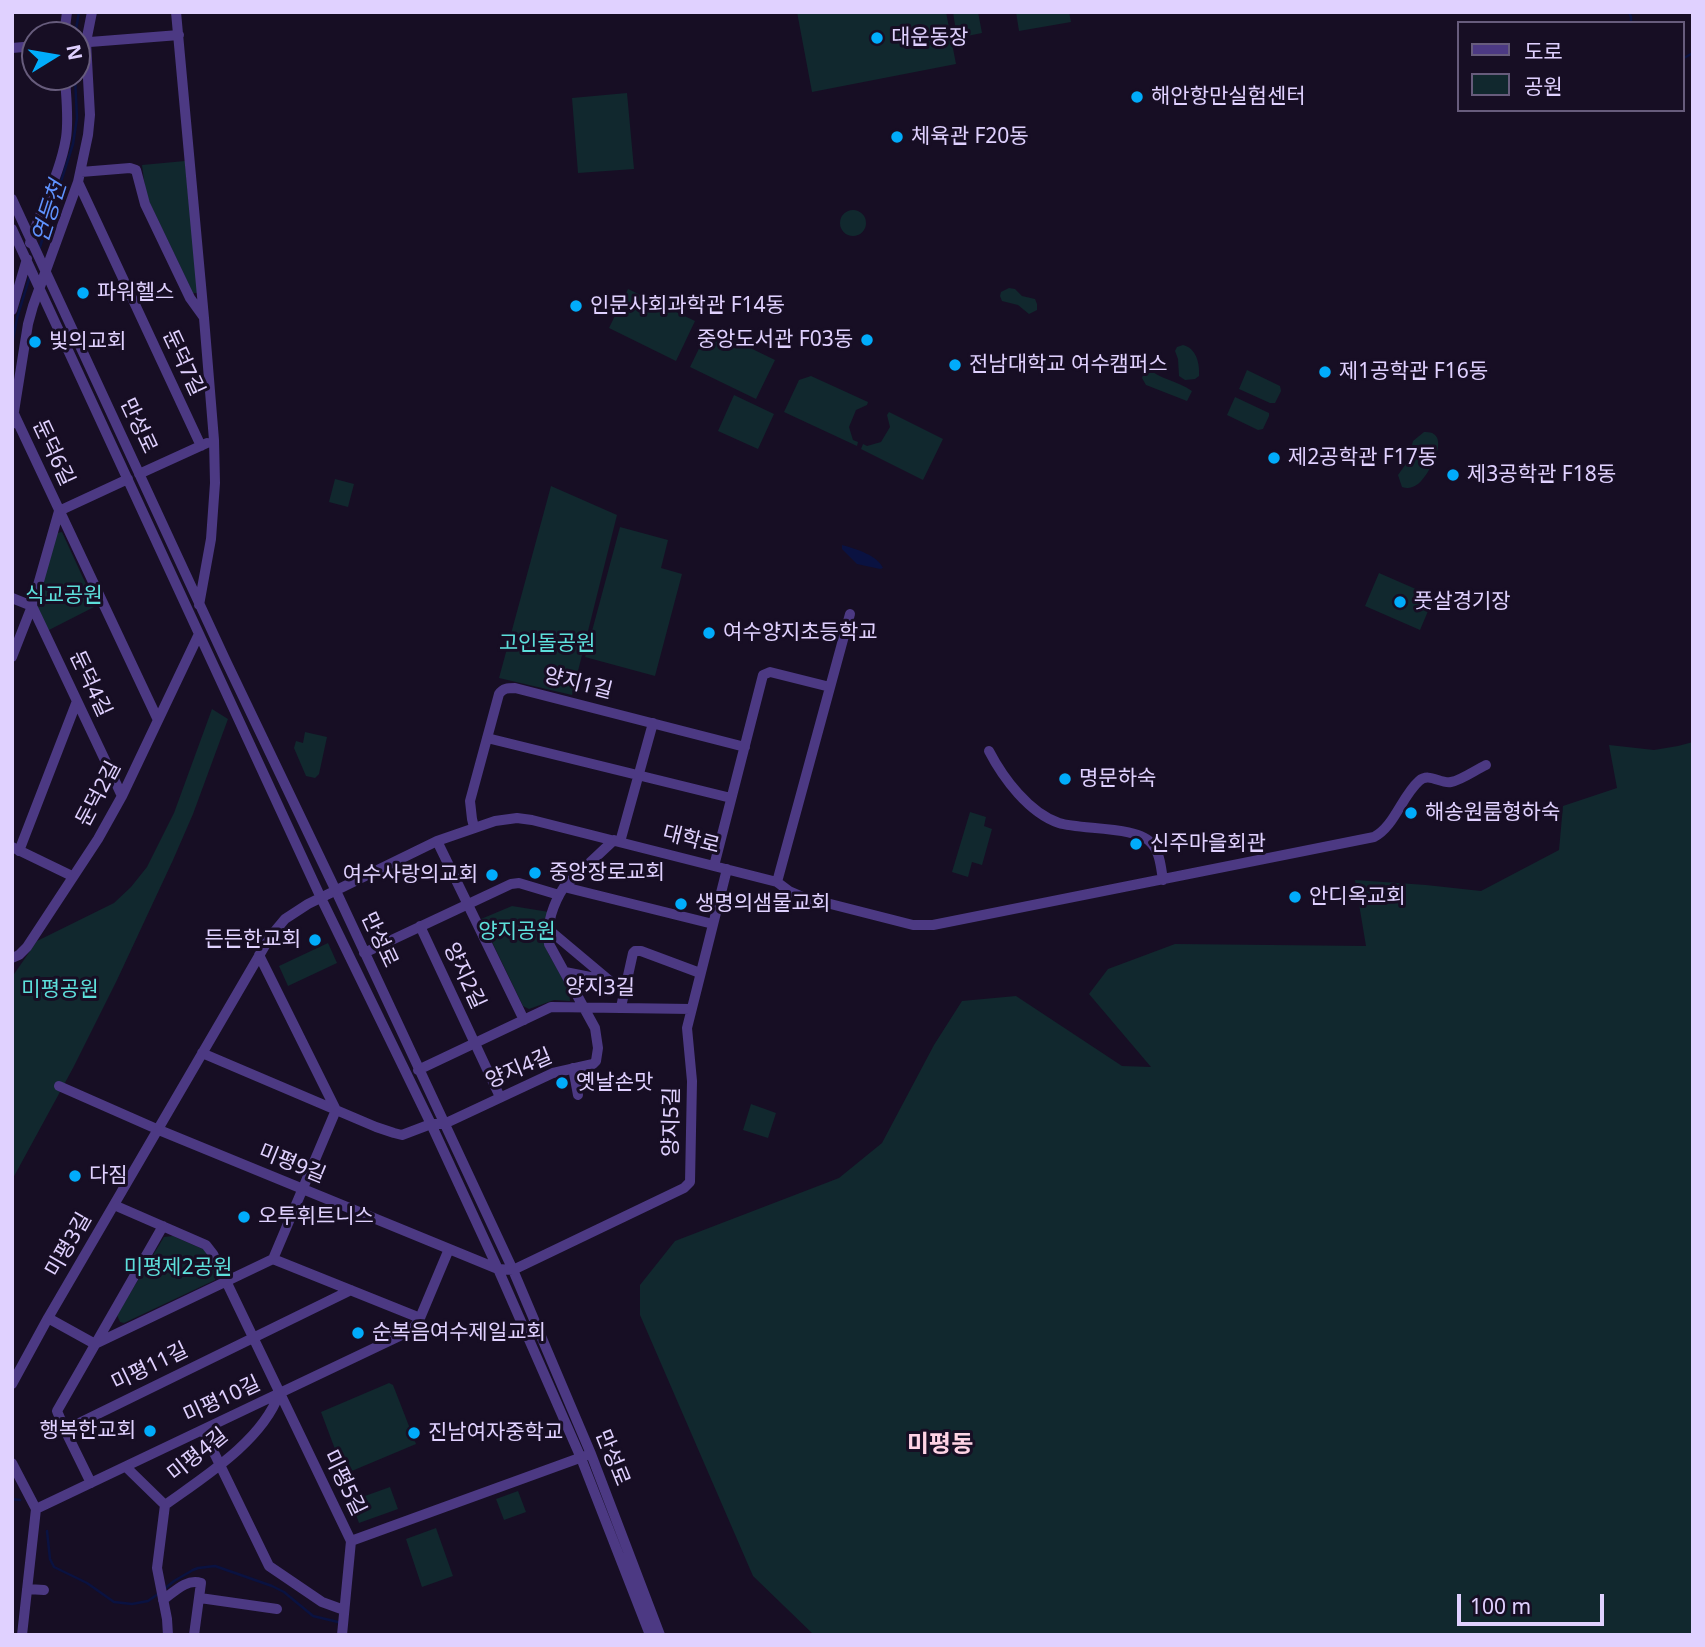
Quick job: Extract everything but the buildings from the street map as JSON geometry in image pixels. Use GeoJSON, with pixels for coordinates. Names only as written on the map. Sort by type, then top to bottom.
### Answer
{"type":"FeatureCollection","features":[{"type":"Feature","properties":{"kind":"street","name":"둔덕7길"},"geometry":{"type":"LineString","coordinates":[[176,12],[214,440],[214,511],[199,605]]}},
{"type":"Feature","properties":{"kind":"street"},"geometry":{"type":"LineString","coordinates":[[91,42],[179,35]]}},
{"type":"Feature","properties":{"kind":"street"},"geometry":{"type":"LineString","coordinates":[[12,310],[28,263],[31,242],[66,137],[66,91]]}},
{"type":"Feature","properties":{"kind":"street"},"geometry":{"type":"LineString","coordinates":[[39,289],[79,177],[89,125],[86,91]]}},
{"type":"Feature","properties":{"kind":"street","name":"둔덕7길"},"geometry":{"type":"LineString","coordinates":[[201,446],[79,177],[136,170],[145,204],[190,298],[204,318]]}},
{"type":"Feature","properties":{"kind":"street"},"geometry":{"type":"LineString","coordinates":[[12,199],[31,242]]}},
{"type":"Feature","properties":{"kind":"street"},"geometry":{"type":"LineString","coordinates":[[12,229],[28,263]]}},
{"type":"Feature","properties":{"kind":"street","name":"만성로"},"geometry":{"type":"LineString","coordinates":[[31,242],[513,1270],[660,1635]]}},
{"type":"Feature","properties":{"kind":"street","name":"만성로"},"geometry":{"type":"LineString","coordinates":[[28,263],[321,898],[431,1124],[586,1456],[650,1635]]}},
{"type":"Feature","properties":{"kind":"street","name":"둔덕6길"},"geometry":{"type":"LineString","coordinates":[[39,289],[28,324],[13,419],[158,720]]}},
{"type":"Feature","properties":{"kind":"street"},"geometry":{"type":"LineString","coordinates":[[139,474],[214,440]]}},
{"type":"Feature","properties":{"kind":"street","name":"둔덕6길"},"geometry":{"type":"LineString","coordinates":[[12,657],[32,606],[59,511],[128,479]]}},
{"type":"Feature","properties":{"kind":"street"},"geometry":{"type":"LineString","coordinates":[[12,598],[32,606]]}},
{"type":"Feature","properties":{"kind":"street","name":"둔덕4길"},"geometry":{"type":"LineString","coordinates":[[32,606],[122,796]]}},
{"type":"Feature","properties":{"kind":"street"},"geometry":{"type":"LineString","coordinates":[[778,882],[850,614]]}},
{"type":"Feature","properties":{"kind":"street","name":"둔덕2길"},"geometry":{"type":"LineString","coordinates":[[12,958],[27,947],[98,839],[122,796],[199,634]]}},
{"type":"Feature","properties":{"kind":"street"},"geometry":{"type":"LineString","coordinates":[[714,866],[762,678],[770,672],[831,687]]}},
{"type":"Feature","properties":{"kind":"street","name":"양지1길"},"geometry":{"type":"LineString","coordinates":[[474,827],[470,801],[501,690],[510,688],[745,747]]}},
{"type":"Feature","properties":{"kind":"street"},"geometry":{"type":"LineString","coordinates":[[72,876],[16,849],[77,701]]}},
{"type":"Feature","properties":{"kind":"street"},"geometry":{"type":"LineString","coordinates":[[584,1007],[549,944],[548,929],[561,891],[617,841],[653,723]]}},
{"type":"Feature","properties":{"kind":"street"},"geometry":{"type":"LineString","coordinates":[[487,738],[731,799]]}},
{"type":"Feature","properties":{"kind":"street"},"geometry":{"type":"LineString","coordinates":[[989,751],[1008,782],[1024,799],[1050,819],[1066,825],[1133,833],[1148,839],[1155,847],[1163,880]]}},
{"type":"Feature","properties":{"kind":"street","name":"대학로"},"geometry":{"type":"LineString","coordinates":[[335,891],[438,841],[474,827],[508,819],[532,820],[778,882],[785,889],[803,897],[923,926],[1371,838],[1385,828],[1420,780],[1426,777],[1450,783],[1486,765]]}},
{"type":"Feature","properties":{"kind":"street","name":"양지2길"},"geometry":{"type":"LineString","coordinates":[[438,841],[524,1020]]}},
{"type":"Feature","properties":{"kind":"street","name":"양지5길"},"geometry":{"type":"LineString","coordinates":[[513,1270],[684,1188],[690,1182],[692,1081],[687,1031],[727,869]]}},
{"type":"Feature","properties":{"kind":"street","name":"양지2길"},"geometry":{"type":"LineString","coordinates":[[364,953],[515,883],[713,925]]}},
{"type":"Feature","properties":{"kind":"street","name":"미평3길"},"geometry":{"type":"LineString","coordinates":[[12,1384],[270,937],[285,919],[335,891]]}},
{"type":"Feature","properties":{"kind":"street","name":"양지2길"},"geometry":{"type":"LineString","coordinates":[[420,926],[475,1043]]}},
{"type":"Feature","properties":{"kind":"street"},"geometry":{"type":"LineString","coordinates":[[548,929],[611,981]]}},
{"type":"Feature","properties":{"kind":"street"},"geometry":{"type":"LineString","coordinates":[[621,1007],[633,953],[636,950],[700,973]]}},
{"type":"Feature","properties":{"kind":"street"},"geometry":{"type":"LineString","coordinates":[[48,1318],[95,1344],[273,1259],[336,1110],[259,955]]}},
{"type":"Feature","properties":{"kind":"street"},"geometry":{"type":"LineString","coordinates":[[565,972],[626,984]]}},
{"type":"Feature","properties":{"kind":"street","name":"양지3길"},"geometry":{"type":"LineString","coordinates":[[418,1070],[551,1007],[691,1009]]}},
{"type":"Feature","properties":{"kind":"street","name":"양지4길"},"geometry":{"type":"LineString","coordinates":[[444,1124],[554,1073],[596,1061],[598,1045],[595,1028],[584,1007]]}},
{"type":"Feature","properties":{"kind":"street"},"geometry":{"type":"LineString","coordinates":[[475,1043],[500,1097]]}},
{"type":"Feature","properties":{"kind":"street"},"geometry":{"type":"LineString","coordinates":[[202,1053],[388,1131],[405,1134],[431,1124],[444,1124]]}},
{"type":"Feature","properties":{"kind":"street"},"geometry":{"type":"LineString","coordinates":[[573,1068],[578,1094]]}},
{"type":"Feature","properties":{"kind":"street","name":"미평9길"},"geometry":{"type":"LineString","coordinates":[[59,1086],[159,1130],[498,1269],[513,1270]]}},
{"type":"Feature","properties":{"kind":"street","name":"미평5길"},"geometry":{"type":"LineString","coordinates":[[114,1205],[208,1246],[351,1541],[342,1635]]}},
{"type":"Feature","properties":{"kind":"street","name":"미평11길"},"geometry":{"type":"LineString","coordinates":[[91,1483],[57,1411],[163,1226]]}},
{"type":"Feature","properties":{"kind":"street","name":"미평10길"},"geometry":{"type":"LineString","coordinates":[[36,1509],[396,1339],[412,1329],[420,1318],[449,1249]]}},
{"type":"Feature","properties":{"kind":"street"},"geometry":{"type":"LineString","coordinates":[[273,1259],[420,1318]]}},
{"type":"Feature","properties":{"kind":"street"},"geometry":{"type":"LineString","coordinates":[[253,1339],[351,1290]]}},
{"type":"Feature","properties":{"kind":"street","name":"미평11길"},"geometry":{"type":"LineString","coordinates":[[65,1430],[253,1339]]}},
{"type":"Feature","properties":{"kind":"street","name":"미평4길"},"geometry":{"type":"LineString","coordinates":[[168,1635],[157,1568],[165,1505],[220,1465],[268,1417],[279,1394]]}},
{"type":"Feature","properties":{"kind":"street"},"geometry":{"type":"LineString","coordinates":[[203,1430],[270,1566],[322,1602],[344,1610]]}},
{"type":"Feature","properties":{"kind":"street"},"geometry":{"type":"LineString","coordinates":[[351,1541],[586,1456]]}},
{"type":"Feature","properties":{"kind":"street"},"geometry":{"type":"LineString","coordinates":[[12,1464],[36,1509],[22,1635]]}},
{"type":"Feature","properties":{"kind":"street"},"geometry":{"type":"LineString","coordinates":[[126,1466],[165,1505]]}},
{"type":"Feature","properties":{"kind":"street"},"geometry":{"type":"LineString","coordinates":[[162,1595],[194,1581],[200,1582],[194,1635]]}},
{"type":"Feature","properties":{"kind":"street"},"geometry":{"type":"LineString","coordinates":[[27,1589],[44,1590]]}},
{"type":"Feature","properties":{"kind":"street"},"geometry":{"type":"LineString","coordinates":[[200,1598],[277,1609]]}},
{"type":"Feature","properties":{"kind":"green space","name":"대운동장"},"geometry":{"type":"Polygon","coordinates":[[[797,12],[946,12],[956,64],[812,92],[797,12]]]}},
{"type":"Feature","properties":{"kind":"green space"},"geometry":{"type":"Polygon","coordinates":[[[953,12],[978,12],[982,33],[957,38],[953,12]]]}},
{"type":"Feature","properties":{"kind":"green space"},"geometry":{"type":"Polygon","coordinates":[[[1016,12],[1069,12],[1071,22],[1019,31],[1016,12]]]}},
{"type":"Feature","properties":{"kind":"green space"},"geometry":{"type":"Polygon","coordinates":[[[627,93],[634,169],[578,173],[572,98],[627,93]]]}},
{"type":"Feature","properties":{"kind":"green space"},"geometry":{"type":"Polygon","coordinates":[[[185,161],[198,293],[193,293],[146,195],[142,165],[185,161]]]}},
{"type":"Feature","properties":{"kind":"green space"},"geometry":{"type":"Polygon","coordinates":[[[853,210],[862,214],[866,223],[862,232],[853,236],[844,232],[840,223],[844,214],[853,210]]]}},
{"type":"Feature","properties":{"kind":"green space"},"geometry":{"type":"Polygon","coordinates":[[[1009,288],[1015,289],[1022,296],[1035,299],[1037,310],[1029,314],[1018,305],[1002,301],[1001,292],[1009,288]]]}},
{"type":"Feature","properties":{"kind":"green space"},"geometry":{"type":"Polygon","coordinates":[[[628,289],[695,321],[676,361],[609,328],[628,289]]]}},
{"type":"Feature","properties":{"kind":"green space"},"geometry":{"type":"Polygon","coordinates":[[[709,328],[775,360],[756,399],[690,367],[709,328]]]}},
{"type":"Feature","properties":{"kind":"green space"},"geometry":{"type":"Polygon","coordinates":[[[1183,345],[1191,349],[1196,357],[1199,376],[1195,379],[1185,380],[1179,376],[1175,351],[1183,345]]]}},
{"type":"Feature","properties":{"kind":"green space"},"geometry":{"type":"Polygon","coordinates":[[[1146,367],[1192,391],[1187,401],[1146,385],[1142,378],[1146,367]]]}},
{"type":"Feature","properties":{"kind":"green space"},"geometry":{"type":"Polygon","coordinates":[[[1247,370],[1280,386],[1281,391],[1275,403],[1239,389],[1247,370]]]}},
{"type":"Feature","properties":{"kind":"green space"},"geometry":{"type":"Polygon","coordinates":[[[811,376],[868,402],[856,410],[849,427],[853,440],[858,442],[857,446],[784,412],[799,380],[811,376]]]}},
{"type":"Feature","properties":{"kind":"green space"},"geometry":{"type":"Polygon","coordinates":[[[734,395],[774,414],[758,449],[718,431],[734,395]]]}},
{"type":"Feature","properties":{"kind":"green space"},"geometry":{"type":"Polygon","coordinates":[[[1235,397],[1269,413],[1263,429],[1258,430],[1227,415],[1235,397]]]}},
{"type":"Feature","properties":{"kind":"green space"},"geometry":{"type":"Polygon","coordinates":[[[889,412],[943,439],[923,480],[861,449],[863,444],[867,446],[881,442],[890,427],[887,415],[889,412]]]}},
{"type":"Feature","properties":{"kind":"green space"},"geometry":{"type":"Polygon","coordinates":[[[1424,432],[1433,433],[1437,438],[1433,464],[1418,484],[1410,488],[1402,487],[1398,475],[1408,461],[1413,441],[1424,432]]]}},
{"type":"Feature","properties":{"kind":"green space"},"geometry":{"type":"Polygon","coordinates":[[[335,479],[354,484],[348,507],[329,502],[335,479]]]}},
{"type":"Feature","properties":{"kind":"green space","name":"고인돌공원"},"geometry":{"type":"Polygon","coordinates":[[[551,486],[617,515],[572,695],[499,678],[551,486]]]}},
{"type":"Feature","properties":{"kind":"green space"},"geometry":{"type":"Polygon","coordinates":[[[620,527],[668,540],[661,568],[682,574],[655,676],[585,657],[620,527]]]}},
{"type":"Feature","properties":{"kind":"green space","name":"식교공원"},"geometry":{"type":"Polygon","coordinates":[[[62,532],[96,606],[47,631],[36,606],[57,533],[62,532]]]}},
{"type":"Feature","properties":{"kind":"green space","name":"풋살경기장"},"geometry":{"type":"Polygon","coordinates":[[[1379,573],[1434,597],[1420,630],[1365,606],[1379,573]]]}},
{"type":"Feature","properties":{"kind":"green space","name":"미평공원"},"geometry":{"type":"Polygon","coordinates":[[[212,709],[228,719],[193,814],[117,980],[12,1180],[12,977],[37,941],[114,903],[147,867],[174,813],[212,709]]]}},
{"type":"Feature","properties":{"kind":"green space"},"geometry":{"type":"Polygon","coordinates":[[[305,732],[327,737],[319,774],[315,778],[306,776],[294,748],[296,741],[303,743],[305,732]]]}},
{"type":"Feature","properties":{"kind":"green space"},"geometry":{"type":"Polygon","coordinates":[[[1693,742],[1693,1635],[814,1635],[753,1576],[640,1315],[640,1285],[675,1241],[839,1178],[882,1143],[934,1045],[962,1001],[1016,996],[1122,1066],[1151,1067],[1089,994],[1108,969],[1175,944],[1366,946],[1355,880],[1481,891],[1559,850],[1563,806],[1617,788],[1609,745],[1654,750],[1693,742]]]}},
{"type":"Feature","properties":{"kind":"green space"},"geometry":{"type":"Polygon","coordinates":[[[970,812],[986,817],[984,826],[992,829],[982,865],[972,862],[968,877],[952,872],[970,812]]]}},
{"type":"Feature","properties":{"kind":"green space","name":"양지공원"},"geometry":{"type":"Polygon","coordinates":[[[512,906],[549,912],[542,935],[548,953],[569,990],[570,1001],[554,1000],[529,1009],[523,1006],[481,919],[512,906]]]}},
{"type":"Feature","properties":{"kind":"green space"},"geometry":{"type":"Polygon","coordinates":[[[328,943],[337,963],[288,986],[279,966],[328,943]]]}},
{"type":"Feature","properties":{"kind":"green space"},"geometry":{"type":"Polygon","coordinates":[[[751,1104],[776,1113],[768,1138],[743,1130],[751,1104]]]}},
{"type":"Feature","properties":{"kind":"green space","name":"미평제2공원"},"geometry":{"type":"Polygon","coordinates":[[[173,1236],[205,1250],[216,1273],[215,1280],[124,1323],[120,1322],[117,1315],[164,1237],[173,1236]]]}},
{"type":"Feature","properties":{"kind":"green space"},"geometry":{"type":"Polygon","coordinates":[[[389,1383],[393,1385],[416,1444],[344,1473],[321,1412],[389,1383]]]}},
{"type":"Feature","properties":{"kind":"green space"},"geometry":{"type":"Polygon","coordinates":[[[390,1487],[398,1509],[359,1523],[351,1501],[390,1487]]]}},
{"type":"Feature","properties":{"kind":"green space"},"geometry":{"type":"Polygon","coordinates":[[[518,1491],[526,1512],[504,1520],[496,1499],[518,1491]]]}},
{"type":"Feature","properties":{"kind":"green space"},"geometry":{"type":"Polygon","coordinates":[[[436,1528],[453,1576],[422,1587],[406,1539],[436,1528]]]}},
{"type":"Feature","properties":{"kind":"shaded area"},"geometry":{"type":"Polygon","coordinates":[[[842,545],[871,556],[883,568],[857,564],[842,549],[842,545]]]}},
{"type":"Feature","properties":{"kind":"waterway","name":"연등천"},"geometry":{"type":"LineString","coordinates":[[77,21],[79,12]]}},
{"type":"Feature","properties":{"kind":"waterway"},"geometry":{"type":"LineString","coordinates":[[1629,12],[1631,21]]}},
{"type":"Feature","properties":{"kind":"waterway"},"geometry":{"type":"LineString","coordinates":[[1684,58],[1693,53]]}},
{"type":"Feature","properties":{"kind":"waterway","name":"연등천"},"geometry":{"type":"LineString","coordinates":[[39,250],[73,144],[77,118],[76,91]]}},
{"type":"Feature","properties":{"kind":"waterway","name":"연등천"},"geometry":{"type":"LineString","coordinates":[[12,346],[17,318],[30,276]]}},
{"type":"Feature","properties":{"kind":"waterway"},"geometry":{"type":"LineString","coordinates":[[12,1499],[20,1500]]}},
{"type":"Feature","properties":{"kind":"waterway"},"geometry":{"type":"LineString","coordinates":[[47,1531],[50,1559],[54,1567],[87,1583],[114,1602],[132,1604],[148,1601],[158,1594]]}},
{"type":"Feature","properties":{"kind":"waterway"},"geometry":{"type":"LineString","coordinates":[[163,1590],[193,1570],[215,1566],[272,1586],[284,1592],[313,1616],[338,1622]]}},
{"type":"Feature","properties":{"kind":"place","name":"대운동장"},"geometry":{"type":"Point","coordinates":[877,38]}},
{"type":"Feature","properties":{"kind":"place","name":"해안항만실험센터"},"geometry":{"type":"Point","coordinates":[1137,97]}},
{"type":"Feature","properties":{"kind":"place","name":"체육관 F20동"},"geometry":{"type":"Point","coordinates":[897,137]}},
{"type":"Feature","properties":{"kind":"place","name":"파워헬스"},"geometry":{"type":"Point","coordinates":[83,293]}},
{"type":"Feature","properties":{"kind":"place","name":"인문사회과학관 F14동"},"geometry":{"type":"Point","coordinates":[576,306]}},
{"type":"Feature","properties":{"kind":"place","name":"중앙도서관 F03동"},"geometry":{"type":"Point","coordinates":[867,340]}},
{"type":"Feature","properties":{"kind":"place","name":"빛의교회"},"geometry":{"type":"Point","coordinates":[35,342]}},
{"type":"Feature","properties":{"kind":"place","name":"전남대학교 여수캠퍼스"},"geometry":{"type":"Point","coordinates":[955,365]}},
{"type":"Feature","properties":{"kind":"place","name":"제1공학관 F16동"},"geometry":{"type":"Point","coordinates":[1325,372]}},
{"type":"Feature","properties":{"kind":"place","name":"제2공학관 F17동"},"geometry":{"type":"Point","coordinates":[1274,458]}},
{"type":"Feature","properties":{"kind":"place","name":"제3공학관 F18동"},"geometry":{"type":"Point","coordinates":[1453,475]}},
{"type":"Feature","properties":{"kind":"place","name":"풋살경기장"},"geometry":{"type":"Point","coordinates":[1400,602]}},
{"type":"Feature","properties":{"kind":"place","name":"여수양지초등학교"},"geometry":{"type":"Point","coordinates":[709,633]}},
{"type":"Feature","properties":{"kind":"place","name":"명문하숙"},"geometry":{"type":"Point","coordinates":[1065,779]}},
{"type":"Feature","properties":{"kind":"place","name":"해송원룸형하숙"},"geometry":{"type":"Point","coordinates":[1411,813]}},
{"type":"Feature","properties":{"kind":"place","name":"신주마을회관"},"geometry":{"type":"Point","coordinates":[1136,844]}},
{"type":"Feature","properties":{"kind":"place","name":"중앙장로교회"},"geometry":{"type":"Point","coordinates":[535,873]}},
{"type":"Feature","properties":{"kind":"place","name":"여수사랑의교회"},"geometry":{"type":"Point","coordinates":[492,875]}},
{"type":"Feature","properties":{"kind":"place","name":"안디옥교회"},"geometry":{"type":"Point","coordinates":[1295,897]}},
{"type":"Feature","properties":{"kind":"place","name":"생명의샘물교회"},"geometry":{"type":"Point","coordinates":[681,904]}},
{"type":"Feature","properties":{"kind":"place","name":"든든한교회"},"geometry":{"type":"Point","coordinates":[315,940]}},
{"type":"Feature","properties":{"kind":"place","name":"옛날손맛"},"geometry":{"type":"Point","coordinates":[562,1083]}},
{"type":"Feature","properties":{"kind":"place","name":"다짐"},"geometry":{"type":"Point","coordinates":[75,1176]}},
{"type":"Feature","properties":{"kind":"place","name":"오투휘트니스"},"geometry":{"type":"Point","coordinates":[244,1217]}},
{"type":"Feature","properties":{"kind":"place","name":"순복음여수제일교회"},"geometry":{"type":"Point","coordinates":[358,1333]}},
{"type":"Feature","properties":{"kind":"place","name":"행복한교회"},"geometry":{"type":"Point","coordinates":[150,1431]}},
{"type":"Feature","properties":{"kind":"place","name":"진남여자중학교"},"geometry":{"type":"Point","coordinates":[414,1433]}},
{"type":"Feature","properties":{"kind":"district","name":"미평동"},"geometry":{"type":"Point","coordinates":[940,1445]}}]}
